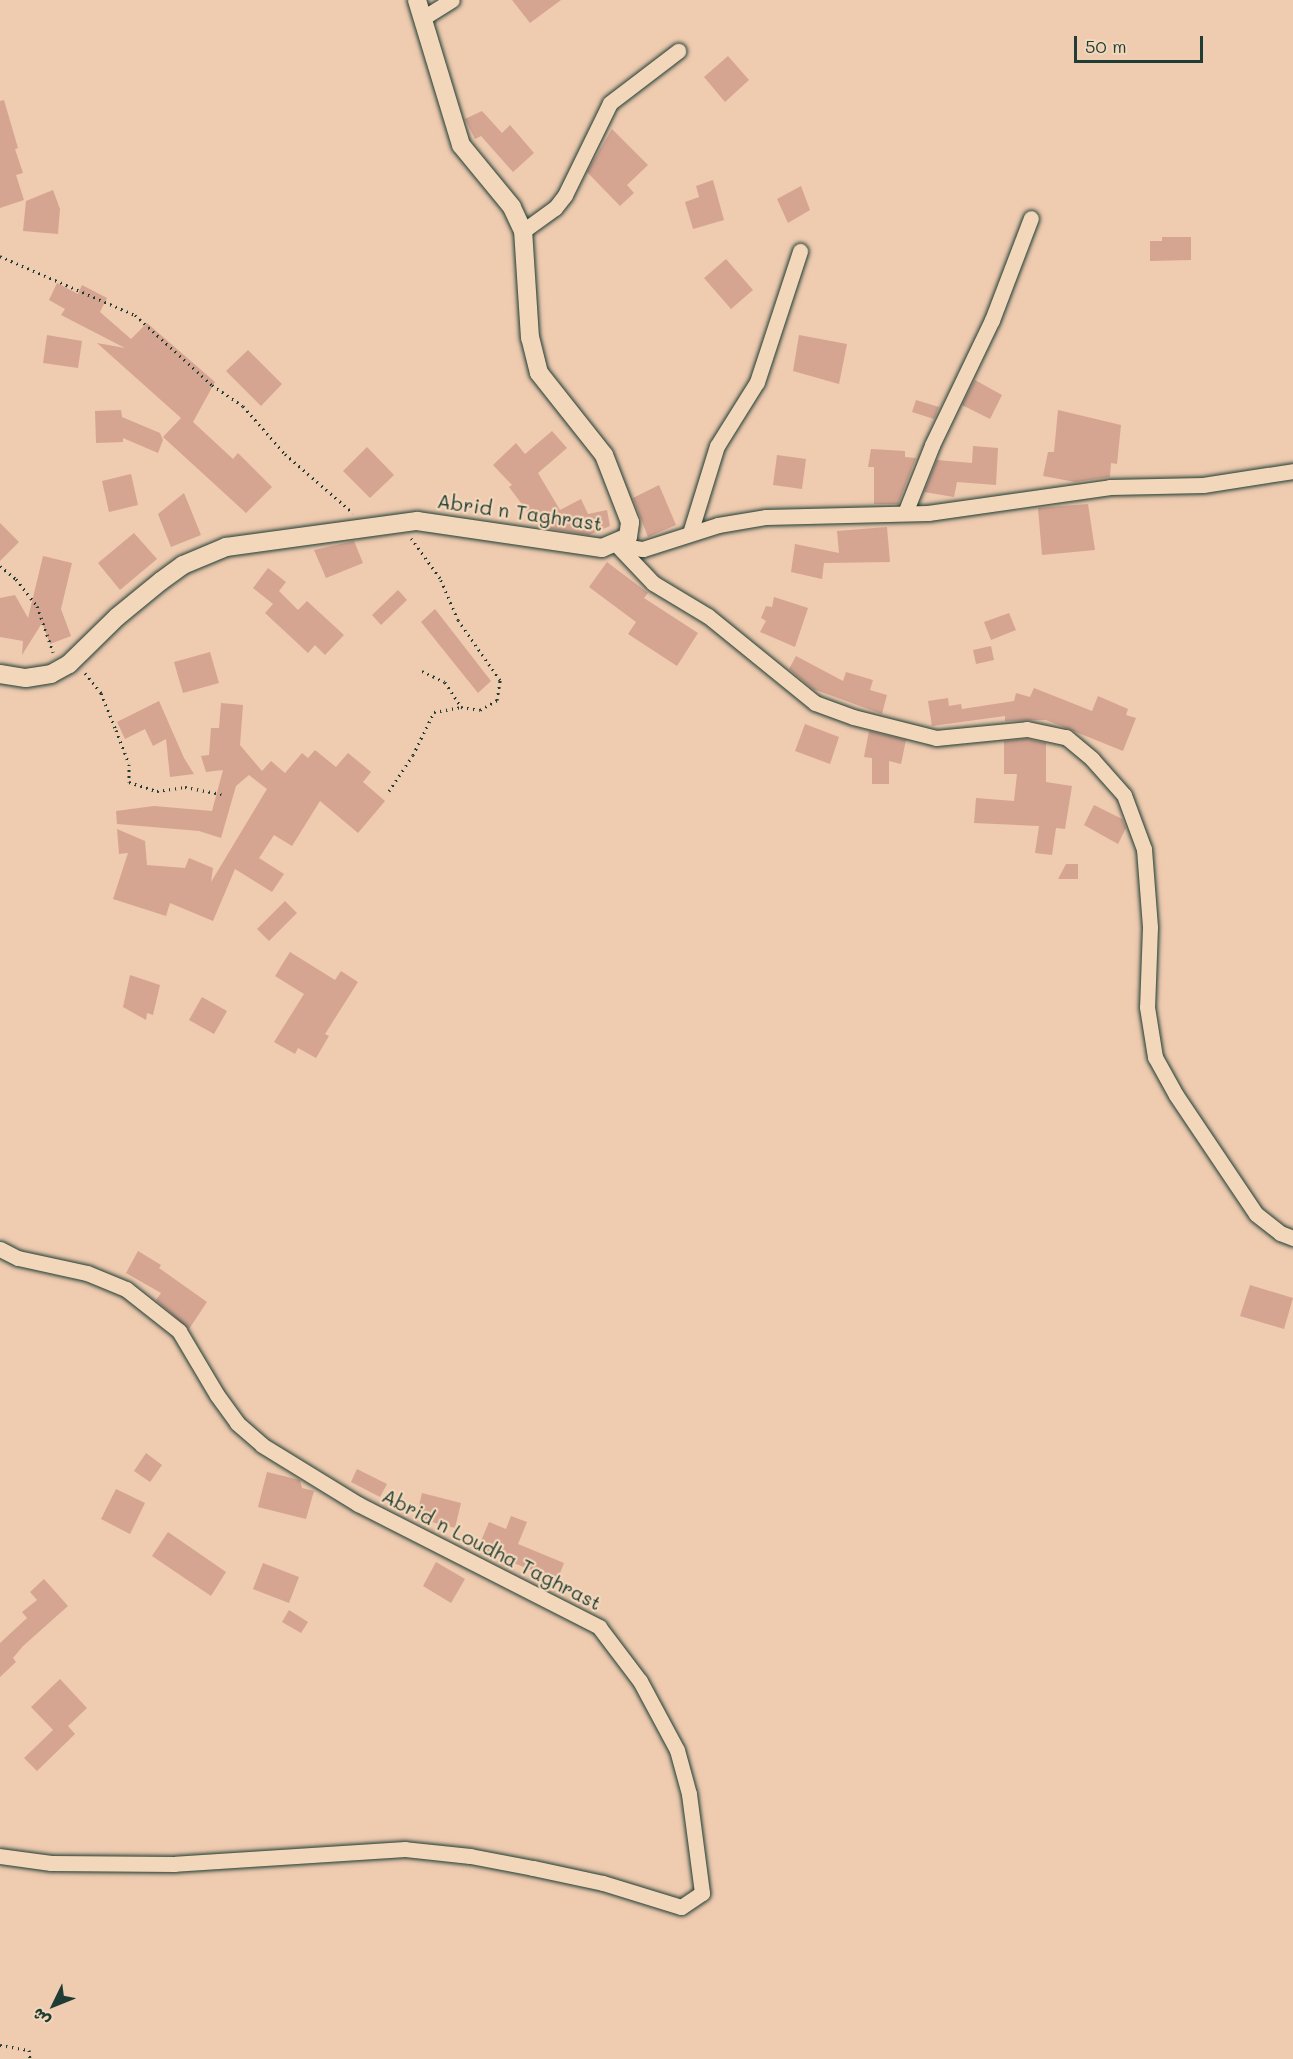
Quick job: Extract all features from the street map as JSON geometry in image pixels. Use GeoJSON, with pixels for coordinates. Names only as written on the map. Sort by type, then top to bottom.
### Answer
{"type":"FeatureCollection","features":[{"type":"Feature","properties":{"kind":"street","name":"Abrid n Taghrast"},"geometry":{"type":"LineString","coordinates":[[0,674],[26,678],[51,674],[75,659],[117,617],[183,565],[226,547],[404,522],[427,522],[602,548],[617,545],[628,537],[630,522],[615,476],[594,440],[539,373],[530,338],[523,231],[512,207],[461,145],[417,0]]}},
{"type":"Feature","properties":{"kind":"street"},"geometry":{"type":"LineString","coordinates":[[423,18],[452,0]]}},
{"type":"Feature","properties":{"kind":"street"},"geometry":{"type":"LineString","coordinates":[[523,231],[555,208],[565,195],[610,102],[678,51]]}},
{"type":"Feature","properties":{"kind":"street"},"geometry":{"type":"LineString","coordinates":[[905,513],[932,445],[992,320],[1031,218]]}},
{"type":"Feature","properties":{"kind":"street"},"geometry":{"type":"LineString","coordinates":[[690,533],[717,446],[757,382],[800,251]]}},
{"type":"Feature","properties":{"kind":"street"},"geometry":{"type":"LineString","coordinates":[[617,545],[643,549],[690,533],[766,517],[905,513],[1110,487],[1203,485],[1293,471]]}},
{"type":"Feature","properties":{"kind":"street"},"geometry":{"type":"LineString","coordinates":[[617,545],[653,583],[708,616],[815,703],[853,717],[936,738],[1036,731],[1066,737],[1092,759],[1124,795],[1144,849],[1150,927],[1147,1007],[1155,1057],[1176,1095],[1256,1214],[1280,1233],[1293,1238]]}},
{"type":"Feature","properties":{"kind":"street","name":"Abrid n Loudha Taghrast"},"geometry":{"type":"LineString","coordinates":[[0,1249],[18,1258],[87,1273],[126,1288],[179,1331],[217,1395],[237,1423],[262,1445],[358,1504],[599,1626],[640,1681],[677,1750],[689,1794],[702,1893],[681,1907],[603,1883],[534,1868],[470,1856],[405,1849],[175,1864],[51,1863],[0,1856]]}},
{"type":"Feature","properties":{"kind":"path"},"geometry":{"type":"LineString","coordinates":[[0,256],[135,315],[212,385],[243,406],[285,454],[350,508],[363,527]]}},
{"type":"Feature","properties":{"kind":"path"},"geometry":{"type":"LineString","coordinates":[[389,791],[413,755],[434,712],[461,707],[480,710],[497,700],[500,680],[458,620],[440,578],[414,545],[404,522]]}},
{"type":"Feature","properties":{"kind":"path"},"geometry":{"type":"LineString","coordinates":[[0,566],[16,579],[37,606],[55,658],[51,674]]}},
{"type":"Feature","properties":{"kind":"path"},"geometry":{"type":"LineString","coordinates":[[75,659],[101,693],[129,764],[129,782],[157,791],[185,787],[221,794]]}},
{"type":"Feature","properties":{"kind":"path"},"geometry":{"type":"LineString","coordinates":[[422,671],[445,682],[461,707]]}},
{"type":"Feature","properties":{"kind":"path"},"geometry":{"type":"LineString","coordinates":[[0,2045],[28,2050],[30,2059]]}},
{"type":"Feature","properties":{"kind":"building"},"geometry":{"type":"Polygon","coordinates":[[[512,0],[561,0],[530,23],[512,0]]]}},
{"type":"Feature","properties":{"kind":"building"},"geometry":{"type":"Polygon","coordinates":[[[728,56],[749,80],[725,102],[704,77],[728,56]]]}},
{"type":"Feature","properties":{"kind":"building"},"geometry":{"type":"Polygon","coordinates":[[[4,100],[23,173],[16,175],[24,200],[0,208],[0,101],[4,100]]]}},
{"type":"Feature","properties":{"kind":"building"},"geometry":{"type":"Polygon","coordinates":[[[482,111],[502,133],[510,125],[534,153],[513,172],[481,136],[475,139],[465,119],[482,111]]]}},
{"type":"Feature","properties":{"kind":"building"},"geometry":{"type":"Polygon","coordinates":[[[612,129],[648,165],[627,185],[634,193],[620,206],[587,172],[612,129]]]}},
{"type":"Feature","properties":{"kind":"building"},"geometry":{"type":"Polygon","coordinates":[[[713,180],[724,220],[693,229],[685,202],[699,197],[696,186],[713,180]]]}},
{"type":"Feature","properties":{"kind":"building"},"geometry":{"type":"Polygon","coordinates":[[[801,186],[810,210],[788,223],[777,199],[801,186]]]}},
{"type":"Feature","properties":{"kind":"building"},"geometry":{"type":"Polygon","coordinates":[[[53,190],[60,209],[58,234],[23,231],[26,201],[53,190]]]}},
{"type":"Feature","properties":{"kind":"building"},"geometry":{"type":"Polygon","coordinates":[[[1162,237],[1191,237],[1191,260],[1150,261],[1150,241],[1162,241],[1162,237]]]}},
{"type":"Feature","properties":{"kind":"building"},"geometry":{"type":"Polygon","coordinates":[[[726,259],[753,290],[731,309],[704,278],[726,259]]]}},
{"type":"Feature","properties":{"kind":"building"},"geometry":{"type":"Polygon","coordinates":[[[57,283],[78,294],[82,285],[107,298],[100,312],[131,339],[147,323],[215,382],[193,422],[233,459],[238,453],[272,487],[246,513],[163,437],[181,418],[97,343],[125,348],[61,315],[65,309],[49,300],[57,283]]]}},
{"type":"Feature","properties":{"kind":"building"},"geometry":{"type":"Polygon","coordinates":[[[47,335],[82,341],[78,368],[43,363],[47,335]]]}},
{"type":"Feature","properties":{"kind":"building"},"geometry":{"type":"Polygon","coordinates":[[[799,335],[847,344],[839,384],[793,371],[799,335]]]}},
{"type":"Feature","properties":{"kind":"building"},"geometry":{"type":"Polygon","coordinates":[[[248,350],[282,384],[261,406],[226,371],[248,350]]]}},
{"type":"Feature","properties":{"kind":"building"},"geometry":{"type":"Polygon","coordinates":[[[975,380],[1002,395],[990,419],[962,405],[975,380]]]}},
{"type":"Feature","properties":{"kind":"building"},"geometry":{"type":"Polygon","coordinates":[[[916,400],[939,407],[934,419],[912,412],[916,400]]]}},
{"type":"Feature","properties":{"kind":"building"},"geometry":{"type":"Polygon","coordinates":[[[121,410],[122,417],[160,433],[163,440],[158,453],[123,438],[123,442],[96,443],[95,411],[121,410]]]}},
{"type":"Feature","properties":{"kind":"building"},"geometry":{"type":"Polygon","coordinates":[[[1058,410],[1121,425],[1117,464],[1111,463],[1110,477],[1075,482],[1043,476],[1048,452],[1054,452],[1058,410]]]}},
{"type":"Feature","properties":{"kind":"building"},"geometry":{"type":"Polygon","coordinates":[[[552,431],[567,448],[538,473],[560,510],[581,499],[588,514],[607,510],[610,526],[589,535],[539,527],[509,487],[512,485],[493,465],[516,443],[525,454],[552,431]]]}},
{"type":"Feature","properties":{"kind":"building"},"geometry":{"type":"Polygon","coordinates":[[[973,446],[998,448],[996,485],[957,482],[954,497],[924,492],[937,460],[972,463],[973,446]]]}},
{"type":"Feature","properties":{"kind":"building"},"geometry":{"type":"Polygon","coordinates":[[[367,447],[394,475],[370,498],[343,471],[367,447]]]}},
{"type":"Feature","properties":{"kind":"building"},"geometry":{"type":"Polygon","coordinates":[[[871,449],[905,451],[905,457],[916,458],[898,504],[874,504],[874,467],[868,467],[871,449]]]}},
{"type":"Feature","properties":{"kind":"building"},"geometry":{"type":"Polygon","coordinates":[[[777,455],[806,459],[802,489],[773,485],[777,455]]]}},
{"type":"Feature","properties":{"kind":"building"},"geometry":{"type":"Polygon","coordinates":[[[131,474],[138,505],[109,512],[102,481],[131,474]]]}},
{"type":"Feature","properties":{"kind":"building"},"geometry":{"type":"Polygon","coordinates":[[[659,485],[676,525],[648,537],[633,498],[659,485]]]}},
{"type":"Feature","properties":{"kind":"building"},"geometry":{"type":"Polygon","coordinates":[[[184,493],[201,535],[171,547],[158,514],[184,493]]]}},
{"type":"Feature","properties":{"kind":"building"},"geometry":{"type":"Polygon","coordinates":[[[1088,504],[1095,550],[1042,555],[1038,508],[1088,504]]]}},
{"type":"Feature","properties":{"kind":"building"},"geometry":{"type":"Polygon","coordinates":[[[0,523],[19,542],[0,561],[0,523]]]}},
{"type":"Feature","properties":{"kind":"building"},"geometry":{"type":"Polygon","coordinates":[[[887,527],[890,562],[824,563],[822,579],[791,572],[795,544],[839,553],[837,531],[887,527]]]}},
{"type":"Feature","properties":{"kind":"building"},"geometry":{"type":"Polygon","coordinates":[[[134,533],[157,559],[120,590],[98,563],[134,533]]]}},
{"type":"Feature","properties":{"kind":"building"},"geometry":{"type":"Polygon","coordinates":[[[354,541],[363,563],[326,578],[314,550],[354,541]]]}},
{"type":"Feature","properties":{"kind":"building"},"geometry":{"type":"Polygon","coordinates":[[[43,556],[72,563],[61,609],[71,636],[50,644],[42,623],[22,655],[23,641],[0,637],[0,598],[15,595],[28,618],[43,556]]]}},
{"type":"Feature","properties":{"kind":"building"},"geometry":{"type":"Polygon","coordinates":[[[607,562],[648,593],[644,598],[698,633],[677,666],[628,634],[636,622],[589,587],[607,562]]]}},
{"type":"Feature","properties":{"kind":"building"},"geometry":{"type":"Polygon","coordinates":[[[268,568],[286,582],[279,591],[298,610],[307,601],[344,635],[325,655],[315,645],[308,653],[265,613],[273,604],[253,588],[268,568]]]}},
{"type":"Feature","properties":{"kind":"building"},"geometry":{"type":"Polygon","coordinates":[[[398,590],[407,600],[381,625],[372,615],[398,590]]]}},
{"type":"Feature","properties":{"kind":"building"},"geometry":{"type":"Polygon","coordinates":[[[774,597],[808,608],[795,647],[760,632],[766,621],[761,618],[766,606],[772,607],[774,597]]]}},
{"type":"Feature","properties":{"kind":"building"},"geometry":{"type":"Polygon","coordinates":[[[435,609],[491,681],[478,693],[421,622],[435,609]]]}},
{"type":"Feature","properties":{"kind":"building"},"geometry":{"type":"Polygon","coordinates":[[[1009,613],[1016,630],[991,640],[984,622],[1009,613]]]}},
{"type":"Feature","properties":{"kind":"building"},"geometry":{"type":"Polygon","coordinates":[[[991,646],[994,660],[976,664],[973,650],[991,646]]]}},
{"type":"Feature","properties":{"kind":"building"},"geometry":{"type":"Polygon","coordinates":[[[210,652],[219,683],[183,693],[174,662],[210,652]]]}},
{"type":"Feature","properties":{"kind":"building"},"geometry":{"type":"Polygon","coordinates":[[[796,656],[843,681],[846,672],[873,680],[870,690],[887,695],[882,714],[813,689],[789,669],[796,656]]]}},
{"type":"Feature","properties":{"kind":"building"},"geometry":{"type":"Polygon","coordinates":[[[1034,688],[1092,711],[1098,696],[1128,709],[1126,715],[1136,718],[1123,751],[1046,720],[1005,721],[1005,716],[932,726],[928,701],[948,698],[949,706],[961,704],[962,709],[1014,701],[1016,693],[1030,697],[1034,688]]]}},
{"type":"Feature","properties":{"kind":"building"},"geometry":{"type":"Polygon","coordinates":[[[159,701],[184,758],[194,774],[170,777],[166,739],[153,746],[145,729],[125,739],[117,722],[159,701]]]}},
{"type":"Feature","properties":{"kind":"building"},"geometry":{"type":"Polygon","coordinates":[[[221,703],[243,705],[240,745],[262,771],[271,761],[285,773],[302,753],[308,758],[315,750],[336,767],[348,753],[371,772],[363,782],[385,801],[358,833],[320,801],[292,846],[274,835],[259,858],[284,874],[272,892],[235,869],[213,921],[170,903],[166,916],[113,899],[128,853],[119,854],[117,829],[145,841],[147,865],[185,868],[189,858],[213,868],[211,882],[267,789],[249,775],[236,786],[221,838],[199,831],[117,824],[116,811],[154,806],[212,811],[223,770],[206,772],[201,756],[209,755],[211,728],[219,728],[221,703]]]}},
{"type":"Feature","properties":{"kind":"building"},"geometry":{"type":"Polygon","coordinates":[[[805,724],[839,737],[830,764],[795,751],[805,724]]]}},
{"type":"Feature","properties":{"kind":"building"},"geometry":{"type":"Polygon","coordinates":[[[869,731],[906,740],[901,764],[889,761],[889,784],[872,784],[872,758],[864,757],[869,731]]]}},
{"type":"Feature","properties":{"kind":"building"},"geometry":{"type":"Polygon","coordinates":[[[1026,739],[1046,743],[1046,782],[1072,786],[1065,829],[1056,828],[1052,855],[1035,853],[1039,826],[974,823],[976,798],[1014,801],[1017,774],[1004,774],[1004,741],[1026,739]]]}},
{"type":"Feature","properties":{"kind":"building"},"geometry":{"type":"Polygon","coordinates":[[[1094,805],[1122,819],[1126,828],[1118,844],[1084,825],[1094,805]]]}},
{"type":"Feature","properties":{"kind":"building"},"geometry":{"type":"Polygon","coordinates":[[[1066,864],[1078,864],[1078,879],[1058,879],[1066,864]]]}},
{"type":"Feature","properties":{"kind":"building"},"geometry":{"type":"Polygon","coordinates":[[[285,901],[297,913],[269,941],[257,929],[285,901]]]}},
{"type":"Feature","properties":{"kind":"building"},"geometry":{"type":"Polygon","coordinates":[[[290,952],[335,980],[341,971],[358,982],[325,1034],[329,1036],[316,1058],[298,1048],[295,1054],[274,1042],[304,994],[275,976],[290,952]]]}},
{"type":"Feature","properties":{"kind":"building"},"geometry":{"type":"Polygon","coordinates":[[[130,975],[160,985],[153,1015],[147,1013],[146,1020],[123,1007],[130,975]]]}},
{"type":"Feature","properties":{"kind":"building"},"geometry":{"type":"Polygon","coordinates":[[[202,997],[227,1011],[214,1034],[189,1020],[202,997]]]}},
{"type":"Feature","properties":{"kind":"building"},"geometry":{"type":"Polygon","coordinates":[[[138,1251],[161,1265],[159,1268],[207,1302],[189,1329],[156,1300],[161,1293],[126,1273],[138,1251]]]}},
{"type":"Feature","properties":{"kind":"building"},"geometry":{"type":"Polygon","coordinates":[[[1250,1285],[1293,1298],[1284,1329],[1240,1316],[1250,1285]]]}},
{"type":"Feature","properties":{"kind":"building"},"geometry":{"type":"Polygon","coordinates":[[[146,1453],[162,1465],[150,1482],[134,1471],[146,1453]]]}},
{"type":"Feature","properties":{"kind":"building"},"geometry":{"type":"Polygon","coordinates":[[[357,1469],[387,1484],[380,1497],[351,1482],[357,1469]]]}},
{"type":"Feature","properties":{"kind":"building"},"geometry":{"type":"Polygon","coordinates":[[[267,1472],[300,1480],[302,1488],[314,1491],[306,1519],[258,1507],[267,1472]]]}},
{"type":"Feature","properties":{"kind":"building"},"geometry":{"type":"Polygon","coordinates":[[[116,1489],[145,1503],[130,1534],[101,1519],[116,1489]]]}},
{"type":"Feature","properties":{"kind":"building"},"geometry":{"type":"Polygon","coordinates":[[[422,1493],[461,1503],[455,1528],[416,1518],[422,1493]]]}},
{"type":"Feature","properties":{"kind":"building"},"geometry":{"type":"Polygon","coordinates":[[[511,1516],[527,1522],[518,1544],[564,1563],[557,1581],[478,1548],[489,1522],[506,1529],[511,1516]]]}},
{"type":"Feature","properties":{"kind":"building"},"geometry":{"type":"Polygon","coordinates":[[[168,1532],[226,1572],[211,1596],[152,1556],[168,1532]]]}},
{"type":"Feature","properties":{"kind":"building"},"geometry":{"type":"Polygon","coordinates":[[[436,1562],[465,1579],[451,1603],[423,1586],[436,1562]]]}},
{"type":"Feature","properties":{"kind":"building"},"geometry":{"type":"Polygon","coordinates":[[[263,1563],[299,1577],[289,1603],[253,1589],[263,1563]]]}},
{"type":"Feature","properties":{"kind":"building"},"geometry":{"type":"Polygon","coordinates":[[[44,1579],[68,1606],[23,1646],[13,1658],[16,1662],[0,1677],[0,1643],[27,1618],[22,1612],[37,1600],[30,1592],[44,1579]]]}},
{"type":"Feature","properties":{"kind":"building"},"geometry":{"type":"Polygon","coordinates":[[[289,1610],[308,1622],[301,1633],[282,1622],[289,1610]]]}},
{"type":"Feature","properties":{"kind":"building"},"geometry":{"type":"Polygon","coordinates":[[[60,1679],[87,1708],[68,1726],[75,1734],[37,1771],[24,1758],[53,1730],[31,1707],[60,1679]]]}}]}
